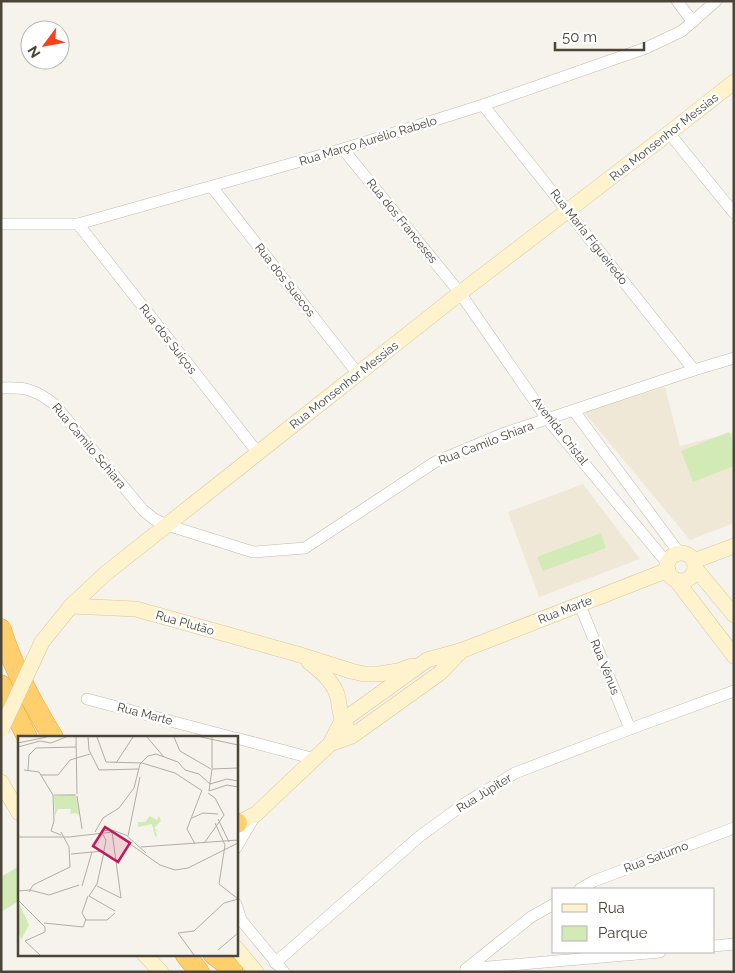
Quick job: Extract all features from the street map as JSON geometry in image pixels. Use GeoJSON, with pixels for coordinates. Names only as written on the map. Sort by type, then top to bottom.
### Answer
{"type":"FeatureCollection","features":[{"type":"Feature","properties":{"kind":"highway"},"geometry":{"type":"LineString","coordinates":[[1,629],[9,654],[34,707],[52,736]]}},
{"type":"Feature","properties":{"kind":"highway"},"geometry":{"type":"LineString","coordinates":[[1,685],[26,736]]}},
{"type":"Feature","properties":{"kind":"highway"},"geometry":{"type":"LineString","coordinates":[[34,707],[42,713],[57,736]]}},
{"type":"Feature","properties":{"kind":"highway"},"geometry":{"type":"LineString","coordinates":[[187,956],[200,972]]}},
{"type":"Feature","properties":{"kind":"highway"},"geometry":{"type":"LineString","coordinates":[[214,956],[226,972]]}},
{"type":"Feature","properties":{"kind":"highway"},"geometry":{"type":"LineString","coordinates":[[215,956],[234,972]]}},
{"type":"Feature","properties":{"kind":"street"},"geometry":{"type":"LineString","coordinates":[[677,1],[693,22]]}},
{"type":"Feature","properties":{"kind":"street","name":"Rua Março Aurélio Rabelo"},"geometry":{"type":"LineString","coordinates":[[1,224],[78,224],[343,149],[483,105],[646,48],[682,31],[716,1]]}},
{"type":"Feature","properties":{"kind":"street","name":"Rua Monsenhor Messias"},"geometry":{"type":"LineString","coordinates":[[1,730],[42,642],[71,606],[105,574],[460,293],[734,82]]}},
{"type":"Feature","properties":{"kind":"street","name":"Rua Maria Figueiredo"},"geometry":{"type":"LineString","coordinates":[[483,105],[694,370]]}},
{"type":"Feature","properties":{"kind":"street"},"geometry":{"type":"LineString","coordinates":[[670,133],[734,213]]}},
{"type":"Feature","properties":{"kind":"street","name":"Rua dos Franceses"},"geometry":{"type":"LineString","coordinates":[[343,149],[460,293]]}},
{"type":"Feature","properties":{"kind":"street","name":"Rua dos Suecos"},"geometry":{"type":"LineString","coordinates":[[212,187],[358,374]]}},
{"type":"Feature","properties":{"kind":"street","name":"Rua dos Suíços"},"geometry":{"type":"LineString","coordinates":[[78,224],[258,453]]}},
{"type":"Feature","properties":{"kind":"street","name":"Avenida Cristal"},"geometry":{"type":"LineString","coordinates":[[460,293],[548,420],[670,572],[734,656]]}},
{"type":"Feature","properties":{"kind":"street","name":"Rua Camilo Shiara"},"geometry":{"type":"LineString","coordinates":[[167,525],[253,552],[305,548],[435,462],[502,434],[734,358]]}},
{"type":"Feature","properties":{"kind":"street","name":"Rua Camilo Schiara"},"geometry":{"type":"LineString","coordinates":[[1,388],[20,387],[40,393],[54,404],[143,510],[154,519],[167,525]]}},
{"type":"Feature","properties":{"kind":"street","name":"Avenida Cristal"},"geometry":{"type":"LineString","coordinates":[[574,411],[680,554]]}},
{"type":"Feature","properties":{"kind":"street"},"geometry":{"type":"LineString","coordinates":[[694,565],[734,546]]}},
{"type":"Feature","properties":{"kind":"street"},"geometry":{"type":"LineString","coordinates":[[694,565],[693,574],[689,579],[682,581],[670,572],[675,555],[680,554],[690,557],[694,565],[734,615]]}},
{"type":"Feature","properties":{"kind":"street","name":"Rua Marte"},"geometry":{"type":"LineString","coordinates":[[238,823],[256,814],[315,759],[330,744],[342,721],[427,660],[462,650],[670,572]]}},
{"type":"Feature","properties":{"kind":"street","name":"Rua Vênus"},"geometry":{"type":"LineString","coordinates":[[580,605],[630,729]]}},
{"type":"Feature","properties":{"kind":"street","name":"Rua Plutão"},"geometry":{"type":"LineString","coordinates":[[71,606],[136,610],[297,654],[351,672],[364,674],[398,671],[427,660]]}},
{"type":"Feature","properties":{"kind":"street","name":"Rua Marte"},"geometry":{"type":"LineString","coordinates":[[330,744],[352,736],[440,673],[462,650]]}},
{"type":"Feature","properties":{"kind":"street","name":"Rua Plutão"},"geometry":{"type":"LineString","coordinates":[[297,654],[320,670],[331,682],[338,695],[342,721],[352,736]]}},
{"type":"Feature","properties":{"kind":"street","name":"Rua Júpiter"},"geometry":{"type":"LineString","coordinates":[[275,963],[420,836],[464,804],[515,773],[734,692]]}},
{"type":"Feature","properties":{"kind":"street","name":"Rua Marte"},"geometry":{"type":"LineString","coordinates":[[88,698],[227,736]]}},
{"type":"Feature","properties":{"kind":"street"},"geometry":{"type":"LineString","coordinates":[[238,739],[315,759]]}},
{"type":"Feature","properties":{"kind":"street"},"geometry":{"type":"LineString","coordinates":[[2,781],[18,811]]}},
{"type":"Feature","properties":{"kind":"street"},"geometry":{"type":"LineString","coordinates":[[238,845],[256,814]]}},
{"type":"Feature","properties":{"kind":"street","name":"Rua Saturno"},"geometry":{"type":"LineString","coordinates":[[582,888],[594,881],[734,828]]}},
{"type":"Feature","properties":{"kind":"street"},"geometry":{"type":"LineString","coordinates":[[464,971],[531,917],[552,905]]}},
{"type":"Feature","properties":{"kind":"street"},"geometry":{"type":"LineString","coordinates":[[238,910],[241,920],[284,972]]}},
{"type":"Feature","properties":{"kind":"street"},"geometry":{"type":"LineString","coordinates":[[715,946],[734,944]]}},
{"type":"Feature","properties":{"kind":"street"},"geometry":{"type":"LineString","coordinates":[[238,950],[256,972]]}},
{"type":"Feature","properties":{"kind":"street"},"geometry":{"type":"LineString","coordinates":[[464,971],[650,953]]}},
{"type":"Feature","properties":{"kind":"street"},"geometry":{"type":"LineString","coordinates":[[146,956],[161,972]]}},
{"type":"Feature","properties":{"kind":"shaded area"},"geometry":{"type":"Polygon","coordinates":[[[665,387],[680,446],[734,432],[734,523],[690,540],[584,412],[665,387]]]}},
{"type":"Feature","properties":{"kind":"shaded area"},"geometry":{"type":"Polygon","coordinates":[[[583,484],[640,559],[539,597],[508,512],[583,484]]]}},
{"type":"Feature","properties":{"kind":"green space"},"geometry":{"type":"Polygon","coordinates":[[[729,432],[734,445],[734,466],[693,482],[681,451],[729,432]]]}},
{"type":"Feature","properties":{"kind":"green space"},"geometry":{"type":"Polygon","coordinates":[[[601,533],[606,548],[543,571],[537,557],[601,533]]]}},
{"type":"Feature","properties":{"kind":"green space"},"geometry":{"type":"Polygon","coordinates":[[[18,867],[18,902],[1,912],[1,877],[18,867]]]}}]}
